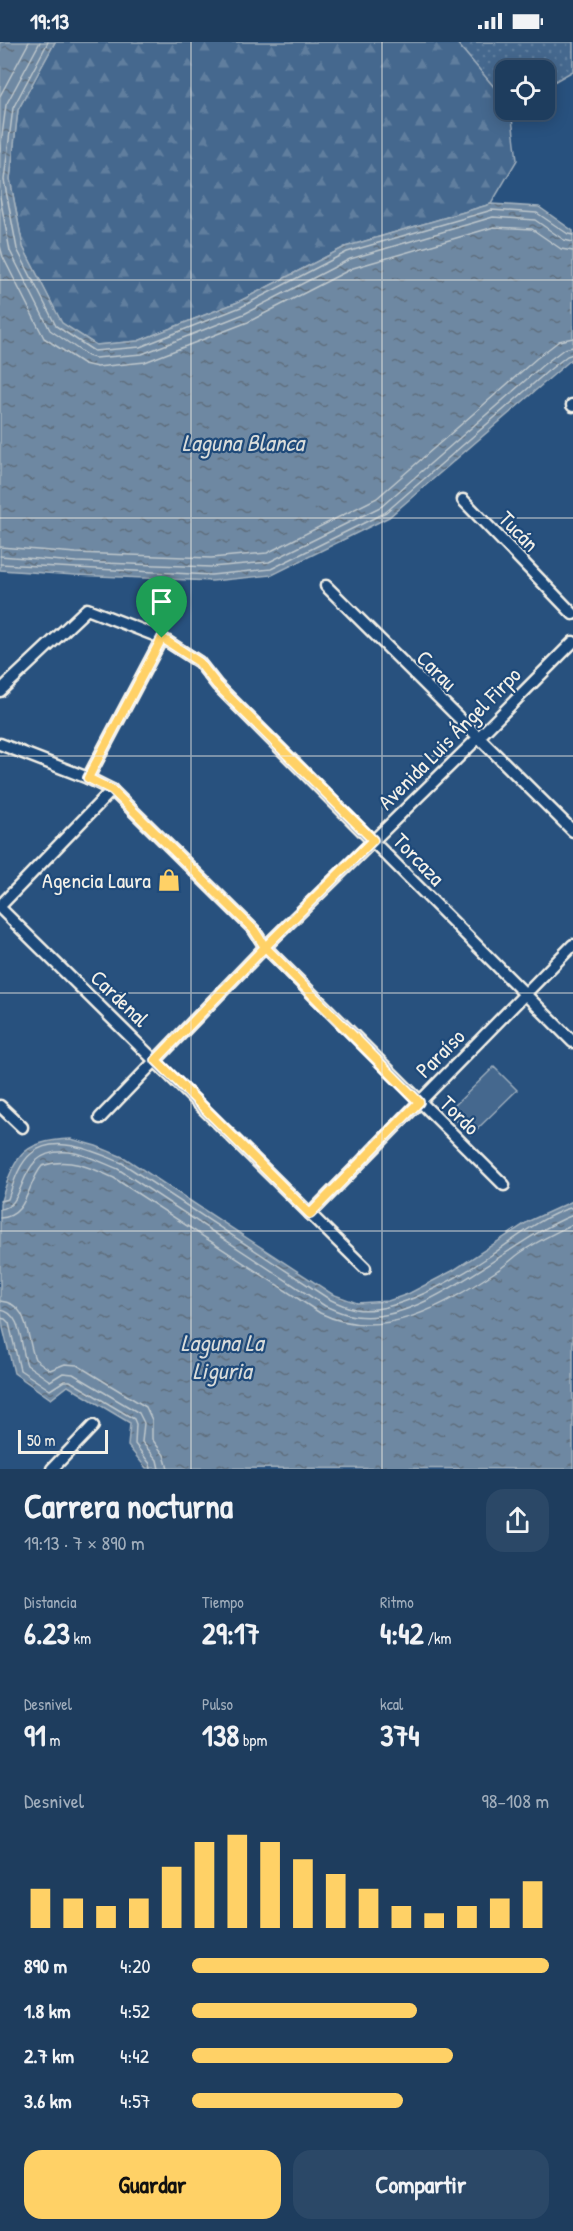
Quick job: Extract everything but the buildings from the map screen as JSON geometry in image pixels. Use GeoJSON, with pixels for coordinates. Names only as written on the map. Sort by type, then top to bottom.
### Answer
{"type":"FeatureCollection","features":[{"type":"Feature","properties":{"kind":"street","name":"Tucán"},"geometry":{"type":"LineString","coordinates":[[463,500],[573,614]]}},
{"type":"Feature","properties":{"kind":"street","name":"Carau"},"geometry":{"type":"LineString","coordinates":[[326,586],[573,831]]}},
{"type":"Feature","properties":{"kind":"street","name":"Torcaza"},"geometry":{"type":"LineString","coordinates":[[0,691],[87,609],[162,638],[199,662],[217,685],[573,1042]]}},
{"type":"Feature","properties":{"kind":"street"},"geometry":{"type":"LineString","coordinates":[[88,778],[162,638]]}},
{"type":"Feature","properties":{"kind":"street","name":"Avenida Luis Ángel Firpo"},"geometry":{"type":"LineString","coordinates":[[100,1118],[265,947],[573,642]]}},
{"type":"Feature","properties":{"kind":"street","name":"Tordo"},"geometry":{"type":"LineString","coordinates":[[0,744],[88,778],[112,790],[254,930],[265,947],[504,1185]]}},
{"type":"Feature","properties":{"kind":"street"},"geometry":{"type":"LineString","coordinates":[[0,907],[112,790]]}},
{"type":"Feature","properties":{"kind":"street","name":"Cardenal"},"geometry":{"type":"LineString","coordinates":[[0,907],[365,1268]]}},
{"type":"Feature","properties":{"kind":"street","name":"Paraíso"},"geometry":{"type":"LineString","coordinates":[[310,1214],[573,945]]}},
{"type":"Feature","properties":{"kind":"street"},"geometry":{"type":"LineString","coordinates":[[0,1106],[22,1127]]}},
{"type":"Feature","properties":{"kind":"street"},"geometry":{"type":"LineString","coordinates":[[54,1469],[93,1426]]}},
{"type":"Feature","properties":{"kind":"green space"},"geometry":{"type":"Polygon","coordinates":[[[55,42],[456,42],[495,88],[495,120],[512,120],[517,160],[491,204],[345,247],[238,302],[138,341],[96,345],[62,324],[23,247],[10,179],[18,110],[55,42]]]}},
{"type":"Feature","properties":{"kind":"green space"},"geometry":{"type":"Polygon","coordinates":[[[456,42],[573,42],[573,71],[555,81],[555,60],[495,60],[495,88],[456,42]]]}},
{"type":"Feature","properties":{"kind":"green space"},"geometry":{"type":"Polygon","coordinates":[[[494,1067],[517,1090],[471,1135],[448,1112],[494,1067]]]}},
{"type":"Feature","properties":{"kind":"water","name":"Laguna Blanca"},"geometry":{"type":"Polygon","coordinates":[[[0,42],[55,42],[18,110],[10,179],[23,247],[62,323],[96,345],[138,341],[238,302],[345,247],[491,204],[539,207],[573,231],[573,358],[389,517],[272,575],[212,581],[0,570],[0,42]]]}},
{"type":"Feature","properties":{"kind":"water","name":"Laguna La Liguria"},"geometry":{"type":"Polygon","coordinates":[[[71,1139],[125,1158],[332,1294],[357,1303],[388,1301],[408,1294],[454,1270],[529,1221],[573,1201],[573,1469],[146,1468],[128,1446],[130,1423],[68,1386],[51,1399],[14,1373],[3,1328],[0,1303],[0,1204],[5,1188],[15,1164],[30,1148],[54,1140],[71,1139]]]}},
{"type":"Feature","properties":{"kind":"place","name":"Agencia Laura"},"geometry":{"type":"Point","coordinates":[169,880]}},
{"type":"Feature","properties":{"kind":"route"},"geometry":{"type":"LineString","coordinates":[[162,638],[88,778],[112,790],[254,930],[265,947],[156,1060],[310,1214],[419,1102],[265,947],[373,840],[217,685],[199,662],[162,638]]}}]}
